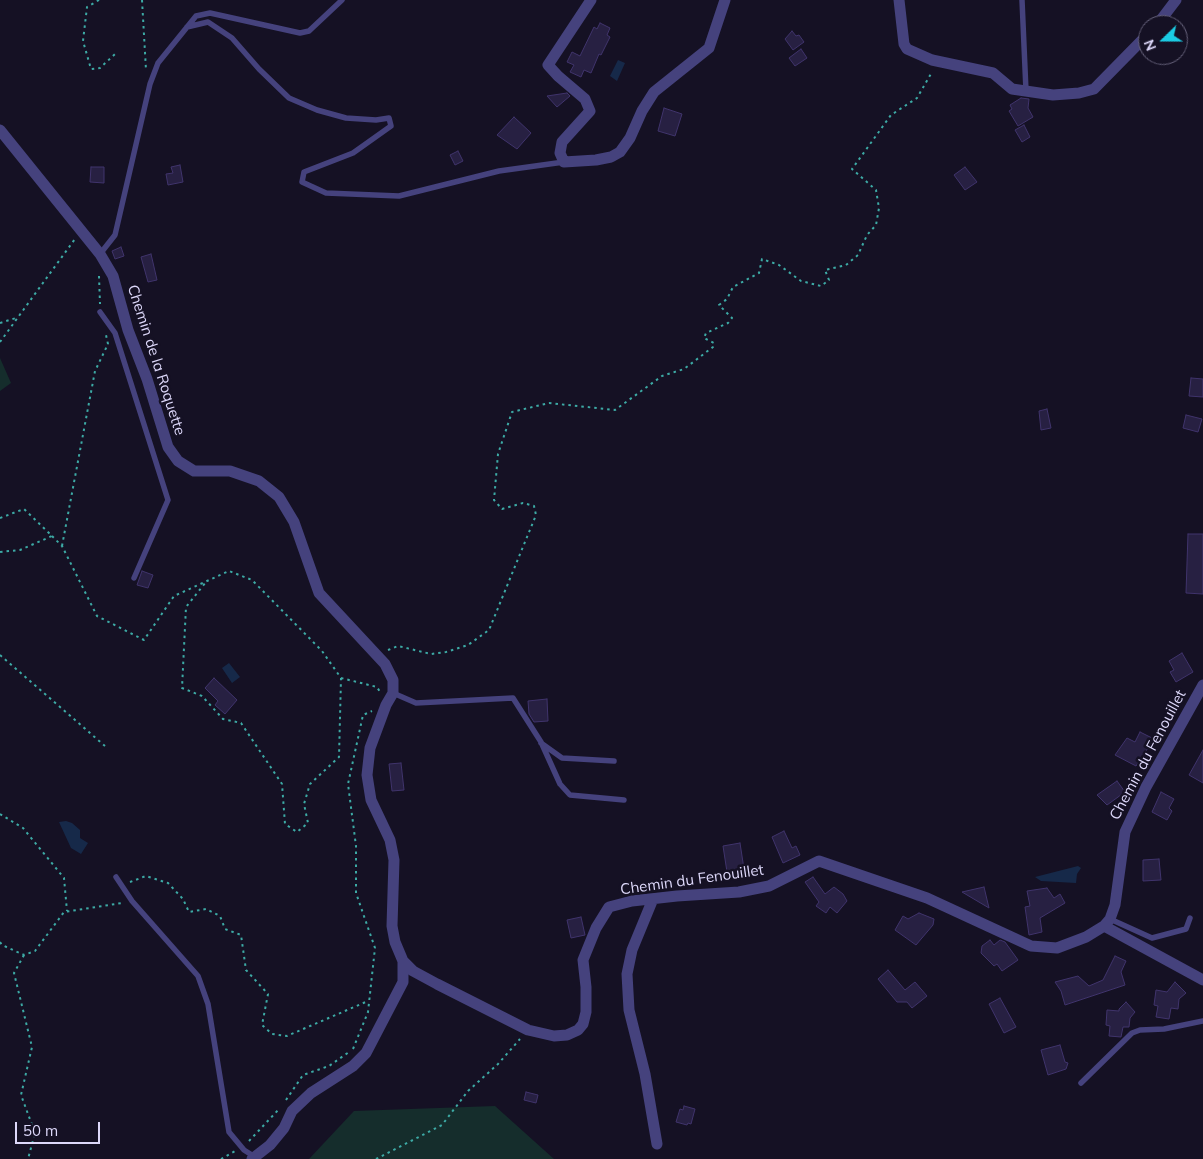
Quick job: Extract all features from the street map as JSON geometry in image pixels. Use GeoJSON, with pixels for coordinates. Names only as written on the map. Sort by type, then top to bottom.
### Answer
{"type":"FeatureCollection","features":[{"type":"Feature","properties":{"kind":"street"},"geometry":{"type":"LineString","coordinates":[[591,0],[548,65],[558,76],[586,99],[590,111],[562,142],[560,153],[564,162],[596,160],[611,157],[620,152],[630,138],[642,111],[654,92],[709,48],[725,0]]}},
{"type":"Feature","properties":{"kind":"street"},"geometry":{"type":"LineString","coordinates":[[898,0],[904,44],[907,49],[938,62],[993,73],[1012,89],[1053,95],[1088,92],[1110,75],[1138,45]]}},
{"type":"Feature","properties":{"kind":"street"},"geometry":{"type":"LineString","coordinates":[[1165,15],[1176,0]]}},
{"type":"Feature","properties":{"kind":"street","name":"Chemin de la Roquette"},"geometry":{"type":"LineString","coordinates":[[0,130],[100,254],[113,276],[128,330],[168,447],[178,461],[194,471],[230,471],[259,481],[279,497],[294,522],[319,593],[386,664],[393,680],[393,694]]}},
{"type":"Feature","properties":{"kind":"street","name":"Chemin du Fenouillet"},"geometry":{"type":"LineString","coordinates":[[403,961],[414,971],[437,984],[528,1030],[554,1036],[578,1030],[582,1024],[586,1012],[583,960],[596,928],[610,907],[653,899],[739,892],[769,886],[819,862],[927,898],[1031,946],[1058,948],[1086,938],[1107,922],[1115,906],[1125,832],[1146,787],[1203,685]]}},
{"type":"Feature","properties":{"kind":"street"},"geometry":{"type":"LineString","coordinates":[[253,1158],[270,1145],[284,1128],[292,1111],[311,1093],[353,1066],[366,1053],[403,982],[403,961],[395,942],[392,926],[394,860],[390,840],[371,800],[367,775],[370,748],[386,706],[393,694]]}},
{"type":"Feature","properties":{"kind":"street"},"geometry":{"type":"LineString","coordinates":[[653,899],[632,950],[628,974],[629,1010],[645,1074],[657,1144]]}},
{"type":"Feature","properties":{"kind":"street"},"geometry":{"type":"LineString","coordinates":[[1107,922],[1203,980]]}},
{"type":"Feature","properties":{"kind":"lane"},"geometry":{"type":"LineString","coordinates":[[100,254],[115,235],[150,84],[158,64],[196,16],[210,13],[300,33],[309,30],[342,0]]}},
{"type":"Feature","properties":{"kind":"lane"},"geometry":{"type":"LineString","coordinates":[[1022,0],[1026,91]]}},
{"type":"Feature","properties":{"kind":"lane"},"geometry":{"type":"LineString","coordinates":[[187,27],[208,22],[232,38],[259,69],[289,98],[317,110],[346,118],[376,120],[389,118],[391,126],[353,153],[304,172],[302,182],[326,193],[399,196],[499,171],[564,162]]}},
{"type":"Feature","properties":{"kind":"lane"},"geometry":{"type":"LineString","coordinates":[[100,312],[115,333],[168,500],[134,578]]}},
{"type":"Feature","properties":{"kind":"lane"},"geometry":{"type":"LineString","coordinates":[[393,694],[416,703],[513,698],[541,742],[560,784],[570,795],[624,800]]}},
{"type":"Feature","properties":{"kind":"lane"},"geometry":{"type":"LineString","coordinates":[[541,742],[562,758],[614,761]]}},
{"type":"Feature","properties":{"kind":"lane"},"geometry":{"type":"LineString","coordinates":[[116,877],[132,901],[198,976],[208,1004],[229,1132],[253,1158]]}},
{"type":"Feature","properties":{"kind":"lane"},"geometry":{"type":"LineString","coordinates":[[1107,922],[1152,938],[1186,929],[1190,918]]}},
{"type":"Feature","properties":{"kind":"lane"},"geometry":{"type":"LineString","coordinates":[[1082,1083],[1132,1034],[1140,1030],[1164,1029],[1203,1021]]}},
{"type":"Feature","properties":{"kind":"path"},"geometry":{"type":"LineString","coordinates":[[99,0],[87,7],[83,41],[91,69],[100,68],[115,54]]}},
{"type":"Feature","properties":{"kind":"path"},"geometry":{"type":"LineString","coordinates":[[142,0],[145,67],[150,84]]}},
{"type":"Feature","properties":{"kind":"path"},"geometry":{"type":"LineString","coordinates":[[376,654],[398,646],[431,654],[446,652],[468,645],[489,630],[536,516],[534,506],[524,503],[502,509],[494,500],[498,454],[512,412],[549,403],[615,410],[662,376],[684,369],[705,356],[714,343],[704,338],[706,333],[728,323],[732,318],[719,305],[728,299],[733,287],[759,273],[762,259],[779,265],[801,281],[821,286],[829,280],[825,270],[846,265],[858,255],[867,235],[876,225],[878,208],[876,190],[852,169],[891,115],[917,98],[938,62]]}},
{"type":"Feature","properties":{"kind":"path"},"geometry":{"type":"LineString","coordinates":[[0,342],[81,231]]}},
{"type":"Feature","properties":{"kind":"path"},"geometry":{"type":"LineString","coordinates":[[62,546],[94,371],[108,344],[100,312],[100,278],[97,270]]}},
{"type":"Feature","properties":{"kind":"path"},"geometry":{"type":"LineString","coordinates":[[0,323],[16,318]]}},
{"type":"Feature","properties":{"kind":"path"},"geometry":{"type":"LineString","coordinates":[[0,518],[24,509],[62,546],[97,616],[144,640],[174,596],[229,571],[252,580],[322,651],[341,678],[339,757],[310,784],[304,804],[308,824],[297,832],[285,824],[282,784],[241,723],[223,719],[202,696],[182,688],[186,607],[206,582]]}},
{"type":"Feature","properties":{"kind":"path"},"geometry":{"type":"LineString","coordinates":[[0,552],[20,550],[52,536]]}},
{"type":"Feature","properties":{"kind":"path"},"geometry":{"type":"LineString","coordinates":[[0,655],[105,746]]}},
{"type":"Feature","properties":{"kind":"path"},"geometry":{"type":"LineString","coordinates":[[221,1159],[242,1148],[279,1109],[304,1075],[329,1066],[352,1050],[368,1012],[375,948],[356,893],[356,846],[348,784],[363,715],[386,706],[378,687],[341,678]]}},
{"type":"Feature","properties":{"kind":"path"},"geometry":{"type":"LineString","coordinates":[[0,814],[24,828],[64,878],[67,911]]}},
{"type":"Feature","properties":{"kind":"path"},"geometry":{"type":"LineString","coordinates":[[121,886],[146,876],[168,883],[183,898],[189,912],[206,910],[220,916],[226,929],[241,935],[246,970],[268,994],[262,1025],[272,1034],[288,1036],[369,1000]]}},
{"type":"Feature","properties":{"kind":"path"},"geometry":{"type":"LineString","coordinates":[[28,1159],[35,1133],[21,1095],[32,1047],[14,973],[24,955],[35,951],[64,912],[132,901]]}},
{"type":"Feature","properties":{"kind":"path"},"geometry":{"type":"LineString","coordinates":[[0,942],[2,945],[24,955]]}},
{"type":"Feature","properties":{"kind":"path"},"geometry":{"type":"LineString","coordinates":[[376,1159],[442,1125],[468,1091],[498,1064],[528,1030]]}},
{"type":"Feature","properties":{"kind":"green space"},"geometry":{"type":"Polygon","coordinates":[[[0,358],[11,383],[0,391],[0,358]]]}},
{"type":"Feature","properties":{"kind":"green space"},"geometry":{"type":"Polygon","coordinates":[[[495,1106],[554,1159],[309,1159],[354,1111],[495,1106]]]}},
{"type":"Feature","properties":{"kind":"water"},"geometry":{"type":"Polygon","coordinates":[[[618,60],[625,63],[617,81],[610,76],[618,60]]]}},
{"type":"Feature","properties":{"kind":"water"},"geometry":{"type":"Polygon","coordinates":[[[229,663],[240,677],[232,683],[222,668],[229,663]]]}},
{"type":"Feature","properties":{"kind":"water"},"geometry":{"type":"Polygon","coordinates":[[[66,821],[72,823],[80,830],[80,838],[88,843],[81,854],[71,848],[59,822],[66,821]]]}},
{"type":"Feature","properties":{"kind":"water"},"geometry":{"type":"Polygon","coordinates":[[[1078,866],[1081,868],[1077,874],[1076,883],[1041,881],[1035,877],[1078,866]]]}},
{"type":"Feature","properties":{"kind":"building"},"geometry":{"type":"Polygon","coordinates":[[[600,23],[610,28],[607,35],[610,37],[601,55],[599,54],[591,73],[584,70],[581,77],[570,72],[574,65],[567,62],[572,52],[580,56],[594,27],[597,29],[600,23]]]}},
{"type":"Feature","properties":{"kind":"building"},"geometry":{"type":"Polygon","coordinates":[[[792,31],[796,36],[799,35],[804,42],[793,50],[785,39],[792,31]]]}},
{"type":"Feature","properties":{"kind":"building"},"geometry":{"type":"Polygon","coordinates":[[[801,49],[807,58],[795,66],[789,58],[801,49]]]}},
{"type":"Feature","properties":{"kind":"building"},"geometry":{"type":"Polygon","coordinates":[[[567,93],[570,96],[557,107],[547,96],[567,93]]]}},
{"type":"Feature","properties":{"kind":"building"},"geometry":{"type":"Polygon","coordinates":[[[1021,98],[1029,99],[1028,108],[1033,117],[1018,126],[1009,111],[1012,109],[1010,105],[1021,98]]]}},
{"type":"Feature","properties":{"kind":"building"},"geometry":{"type":"Polygon","coordinates":[[[664,108],[682,114],[675,136],[658,131],[664,108]]]}},
{"type":"Feature","properties":{"kind":"building"},"geometry":{"type":"Polygon","coordinates":[[[514,117],[531,133],[517,149],[497,135],[514,117]]]}},
{"type":"Feature","properties":{"kind":"building"},"geometry":{"type":"Polygon","coordinates":[[[1024,125],[1030,137],[1022,142],[1015,130],[1024,125]]]}},
{"type":"Feature","properties":{"kind":"building"},"geometry":{"type":"Polygon","coordinates":[[[458,151],[463,161],[455,165],[450,155],[458,151]]]}},
{"type":"Feature","properties":{"kind":"building"},"geometry":{"type":"Polygon","coordinates":[[[180,165],[183,182],[168,185],[166,174],[173,173],[171,167],[180,165]]]}},
{"type":"Feature","properties":{"kind":"building"},"geometry":{"type":"Polygon","coordinates":[[[91,167],[104,167],[104,183],[90,182],[91,167]]]}},
{"type":"Feature","properties":{"kind":"building"},"geometry":{"type":"Polygon","coordinates":[[[965,167],[977,182],[965,190],[954,175],[965,167]]]}},
{"type":"Feature","properties":{"kind":"building"},"geometry":{"type":"Polygon","coordinates":[[[121,247],[124,256],[115,259],[112,251],[121,247]]]}},
{"type":"Feature","properties":{"kind":"building"},"geometry":{"type":"Polygon","coordinates":[[[151,254],[157,280],[148,282],[141,257],[151,254]]]}},
{"type":"Feature","properties":{"kind":"building"},"geometry":{"type":"Polygon","coordinates":[[[1191,378],[1203,379],[1203,397],[1189,396],[1191,378]]]}},
{"type":"Feature","properties":{"kind":"building"},"geometry":{"type":"Polygon","coordinates":[[[1047,409],[1051,428],[1041,430],[1039,411],[1047,409]]]}},
{"type":"Feature","properties":{"kind":"building"},"geometry":{"type":"Polygon","coordinates":[[[1186,415],[1202,419],[1198,432],[1183,428],[1186,415]]]}},
{"type":"Feature","properties":{"kind":"building"},"geometry":{"type":"Polygon","coordinates":[[[1188,534],[1203,534],[1203,594],[1186,593],[1188,534]]]}},
{"type":"Feature","properties":{"kind":"building"},"geometry":{"type":"Polygon","coordinates":[[[142,571],[153,575],[148,588],[137,585],[142,571]]]}},
{"type":"Feature","properties":{"kind":"building"},"geometry":{"type":"Polygon","coordinates":[[[1182,653],[1193,672],[1176,682],[1170,672],[1174,670],[1169,661],[1182,653]]]}},
{"type":"Feature","properties":{"kind":"building"},"geometry":{"type":"Polygon","coordinates":[[[214,678],[237,700],[225,714],[215,705],[218,701],[205,688],[214,678]]]}},
{"type":"Feature","properties":{"kind":"building"},"geometry":{"type":"Polygon","coordinates":[[[547,699],[548,721],[534,722],[529,714],[528,701],[547,699]]]}},
{"type":"Feature","properties":{"kind":"building"},"geometry":{"type":"Polygon","coordinates":[[[1140,732],[1154,739],[1136,766],[1115,755],[1127,738],[1135,742],[1140,732]]]}},
{"type":"Feature","properties":{"kind":"building"},"geometry":{"type":"Polygon","coordinates":[[[1203,750],[1203,783],[1189,775],[1203,750]]]}},
{"type":"Feature","properties":{"kind":"building"},"geometry":{"type":"Polygon","coordinates":[[[401,763],[404,790],[392,791],[389,764],[401,763]]]}},
{"type":"Feature","properties":{"kind":"building"},"geometry":{"type":"Polygon","coordinates":[[[1117,781],[1125,792],[1107,805],[1097,795],[1117,781]]]}},
{"type":"Feature","properties":{"kind":"building"},"geometry":{"type":"Polygon","coordinates":[[[1161,792],[1174,799],[1169,808],[1172,811],[1167,820],[1152,812],[1161,792]]]}},
{"type":"Feature","properties":{"kind":"building"},"geometry":{"type":"Polygon","coordinates":[[[784,831],[792,848],[796,846],[800,855],[783,863],[772,837],[784,831]]]}},
{"type":"Feature","properties":{"kind":"building"},"geometry":{"type":"Polygon","coordinates":[[[740,843],[744,869],[727,872],[723,846],[740,843]]]}},
{"type":"Feature","properties":{"kind":"building"},"geometry":{"type":"Polygon","coordinates":[[[1159,859],[1161,880],[1143,881],[1143,860],[1159,859]]]}},
{"type":"Feature","properties":{"kind":"building"},"geometry":{"type":"Polygon","coordinates":[[[813,877],[825,894],[834,887],[843,894],[847,901],[837,913],[830,907],[826,913],[816,906],[819,902],[805,882],[813,877]]]}},
{"type":"Feature","properties":{"kind":"building"},"geometry":{"type":"Polygon","coordinates":[[[984,887],[989,908],[962,892],[984,887]]]}},
{"type":"Feature","properties":{"kind":"building"},"geometry":{"type":"Polygon","coordinates":[[[1047,888],[1054,898],[1060,894],[1065,903],[1040,918],[1042,932],[1029,935],[1025,907],[1030,906],[1027,891],[1047,888]]]}},
{"type":"Feature","properties":{"kind":"building"},"geometry":{"type":"Polygon","coordinates":[[[919,913],[934,919],[933,925],[916,945],[895,930],[903,916],[908,919],[919,913]]]}},
{"type":"Feature","properties":{"kind":"building"},"geometry":{"type":"Polygon","coordinates":[[[581,917],[585,935],[571,938],[567,920],[581,917]]]}},
{"type":"Feature","properties":{"kind":"building"},"geometry":{"type":"Polygon","coordinates":[[[990,940],[994,945],[1000,940],[1005,942],[1018,960],[1002,971],[997,964],[994,966],[981,953],[982,946],[990,940]]]}},
{"type":"Feature","properties":{"kind":"building"},"geometry":{"type":"Polygon","coordinates":[[[1115,956],[1126,961],[1121,972],[1125,985],[1065,1005],[1061,991],[1055,982],[1078,976],[1089,986],[1103,980],[1115,956]]]}},
{"type":"Feature","properties":{"kind":"building"},"geometry":{"type":"Polygon","coordinates":[[[888,970],[905,990],[915,982],[927,996],[912,1008],[907,1002],[897,1002],[878,979],[888,970]]]}},
{"type":"Feature","properties":{"kind":"building"},"geometry":{"type":"Polygon","coordinates":[[[1175,982],[1186,993],[1179,999],[1178,1009],[1171,1008],[1169,1019],[1156,1017],[1158,1006],[1154,1005],[1156,990],[1167,992],[1175,982]]]}},
{"type":"Feature","properties":{"kind":"building"},"geometry":{"type":"Polygon","coordinates":[[[1000,998],[1016,1027],[1004,1033],[989,1004],[1000,998]]]}},
{"type":"Feature","properties":{"kind":"building"},"geometry":{"type":"Polygon","coordinates":[[[1126,1002],[1135,1012],[1130,1018],[1129,1027],[1123,1027],[1121,1037],[1109,1036],[1110,1026],[1106,1025],[1107,1010],[1119,1011],[1126,1002]]]}},
{"type":"Feature","properties":{"kind":"building"},"geometry":{"type":"Polygon","coordinates":[[[1060,1045],[1065,1062],[1068,1063],[1066,1069],[1048,1075],[1041,1050],[1060,1045]]]}},
{"type":"Feature","properties":{"kind":"building"},"geometry":{"type":"Polygon","coordinates":[[[526,1092],[538,1095],[536,1103],[524,1100],[526,1092]]]}},
{"type":"Feature","properties":{"kind":"building"},"geometry":{"type":"Polygon","coordinates":[[[684,1106],[695,1109],[691,1124],[688,1123],[687,1125],[676,1122],[680,1109],[683,1110],[684,1106]]]}}]}
